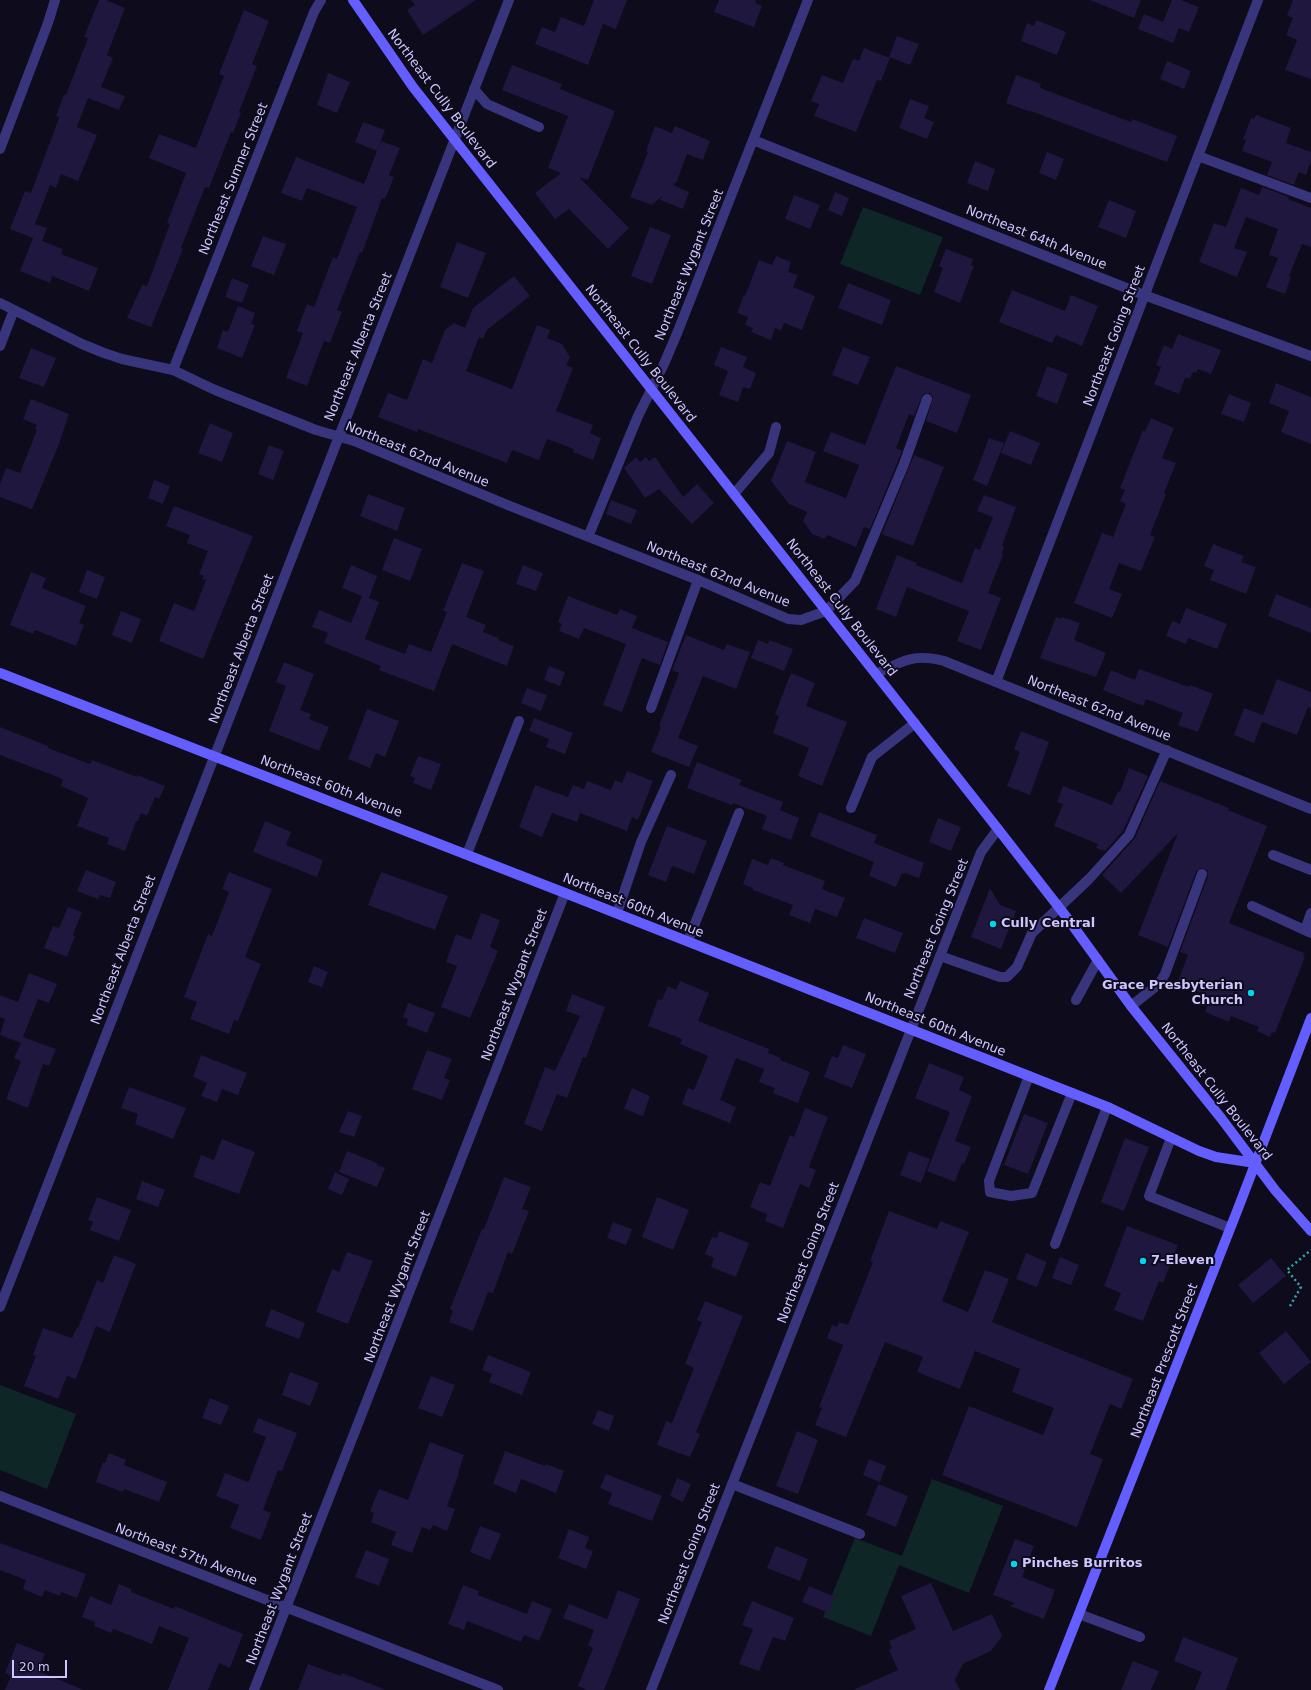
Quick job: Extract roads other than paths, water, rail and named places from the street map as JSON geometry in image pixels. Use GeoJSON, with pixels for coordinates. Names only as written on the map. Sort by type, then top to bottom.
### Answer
{"type":"FeatureCollection","features":[{"type":"Feature","properties":{"kind":"street"},"geometry":{"type":"LineString","coordinates":[[0,149],[48,23],[55,0]]}},
{"type":"Feature","properties":{"kind":"street","name":"Northeast Sumner Street"},"geometry":{"type":"LineString","coordinates":[[173,370],[314,12],[321,0]]}},
{"type":"Feature","properties":{"kind":"street","name":"Northeast Cully Boulevard"},"geometry":{"type":"LineString","coordinates":[[353,0],[413,87],[454,140],[1060,907],[1132,1006],[1275,1190],[1311,1231]]}},
{"type":"Feature","properties":{"kind":"street","name":"Northeast Alberta Street"},"geometry":{"type":"LineString","coordinates":[[0,1307],[509,0]]}},
{"type":"Feature","properties":{"kind":"street","name":"Northeast Wygant Street"},"geometry":{"type":"LineString","coordinates":[[588,537],[638,416],[676,338],[808,0]]}},
{"type":"Feature","properties":{"kind":"street","name":"Northeast Going Street"},"geometry":{"type":"LineString","coordinates":[[996,682],[1258,0]]}},
{"type":"Feature","properties":{"kind":"street"},"geometry":{"type":"LineString","coordinates":[[474,89],[488,104],[539,127]]}},
{"type":"Feature","properties":{"kind":"street","name":"Northeast 64th Avenue"},"geometry":{"type":"LineString","coordinates":[[753,140],[1144,295],[1311,356]]}},
{"type":"Feature","properties":{"kind":"street"},"geometry":{"type":"LineString","coordinates":[[1198,156],[1311,198]]}},
{"type":"Feature","properties":{"kind":"street","name":"Northeast 62nd Avenue"},"geometry":{"type":"LineString","coordinates":[[0,303],[82,344],[104,353],[136,363],[173,370],[236,398],[316,430],[354,441],[510,506],[698,580],[788,618],[801,620],[826,611]]}},
{"type":"Feature","properties":{"kind":"street"},"geometry":{"type":"LineString","coordinates":[[0,346],[14,310]]}},
{"type":"Feature","properties":{"kind":"street"},"geometry":{"type":"LineString","coordinates":[[826,611],[855,581],[904,464],[927,399]]}},
{"type":"Feature","properties":{"kind":"street"},"geometry":{"type":"LineString","coordinates":[[734,494],[770,453],[776,427]]}},
{"type":"Feature","properties":{"kind":"street"},"geometry":{"type":"LineString","coordinates":[[651,708],[698,580]]}},
{"type":"Feature","properties":{"kind":"street","name":"Northeast 62nd Avenue"},"geometry":{"type":"LineString","coordinates":[[876,674],[906,659],[929,657],[944,661],[1311,809]]}},
{"type":"Feature","properties":{"kind":"street","name":"Northeast 60th Avenue"},"geometry":{"type":"LineString","coordinates":[[0,673],[565,892],[1030,1076],[1107,1107],[1199,1151],[1216,1157],[1255,1163]]}},
{"type":"Feature","properties":{"kind":"street"},"geometry":{"type":"LineString","coordinates":[[467,854],[519,721]]}},
{"type":"Feature","properties":{"kind":"street"},"geometry":{"type":"LineString","coordinates":[[851,808],[872,757],[915,723]]}},
{"type":"Feature","properties":{"kind":"street"},"geometry":{"type":"LineString","coordinates":[[940,956],[1000,978],[1007,977],[1017,967],[1032,933],[1089,879],[1129,835],[1167,750]]}},
{"type":"Feature","properties":{"kind":"street"},"geometry":{"type":"LineString","coordinates":[[617,913],[641,842],[671,775]]}},
{"type":"Feature","properties":{"kind":"street"},"geometry":{"type":"LineString","coordinates":[[688,941],[739,813]]}},
{"type":"Feature","properties":{"kind":"street","name":"Northeast Going Street"},"geometry":{"type":"LineString","coordinates":[[651,1690],[981,852],[998,829]]}},
{"type":"Feature","properties":{"kind":"street"},"geometry":{"type":"LineString","coordinates":[[1273,855],[1311,870]]}},
{"type":"Feature","properties":{"kind":"street"},"geometry":{"type":"LineString","coordinates":[[1132,1006],[1159,984],[1165,974],[1202,874]]}},
{"type":"Feature","properties":{"kind":"street","name":"Northeast Wygant Street"},"geometry":{"type":"LineString","coordinates":[[254,1690],[565,892]]}},
{"type":"Feature","properties":{"kind":"street"},"geometry":{"type":"LineString","coordinates":[[1252,906],[1308,931],[1311,913]]}},
{"type":"Feature","properties":{"kind":"street"},"geometry":{"type":"LineString","coordinates":[[1076,1000],[1098,960]]}},
{"type":"Feature","properties":{"kind":"street","name":"Northeast Prescott Street"},"geometry":{"type":"LineString","coordinates":[[1049,1690],[1311,1018]]}},
{"type":"Feature","properties":{"kind":"street"},"geometry":{"type":"LineString","coordinates":[[1030,1076],[989,1181],[990,1192],[1011,1196],[1032,1193],[1072,1093]]}},
{"type":"Feature","properties":{"kind":"street"},"geometry":{"type":"LineString","coordinates":[[1055,1244],[1107,1107]]}},
{"type":"Feature","properties":{"kind":"street"},"geometry":{"type":"LineString","coordinates":[[1171,1138],[1149,1196],[1230,1228]]}},
{"type":"Feature","properties":{"kind":"street"},"geometry":{"type":"LineString","coordinates":[[732,1484],[860,1534]]}},
{"type":"Feature","properties":{"kind":"street","name":"Northeast 57th Avenue"},"geometry":{"type":"LineString","coordinates":[[0,1496],[498,1690]]}},
{"type":"Feature","properties":{"kind":"street"},"geometry":{"type":"LineString","coordinates":[[1079,1614],[1140,1637]]}},
{"type":"Feature","properties":{"kind":"place","name":"Cully Central"},"geometry":{"type":"Point","coordinates":[993,924]}},
{"type":"Feature","properties":{"kind":"place","name":"Grace Presbyterian Church"},"geometry":{"type":"Point","coordinates":[1251,993]}},
{"type":"Feature","properties":{"kind":"place","name":"7-Eleven"},"geometry":{"type":"Point","coordinates":[1143,1261]}},
{"type":"Feature","properties":{"kind":"place","name":"Pinches Burritos"},"geometry":{"type":"Point","coordinates":[1014,1564]}}]}
